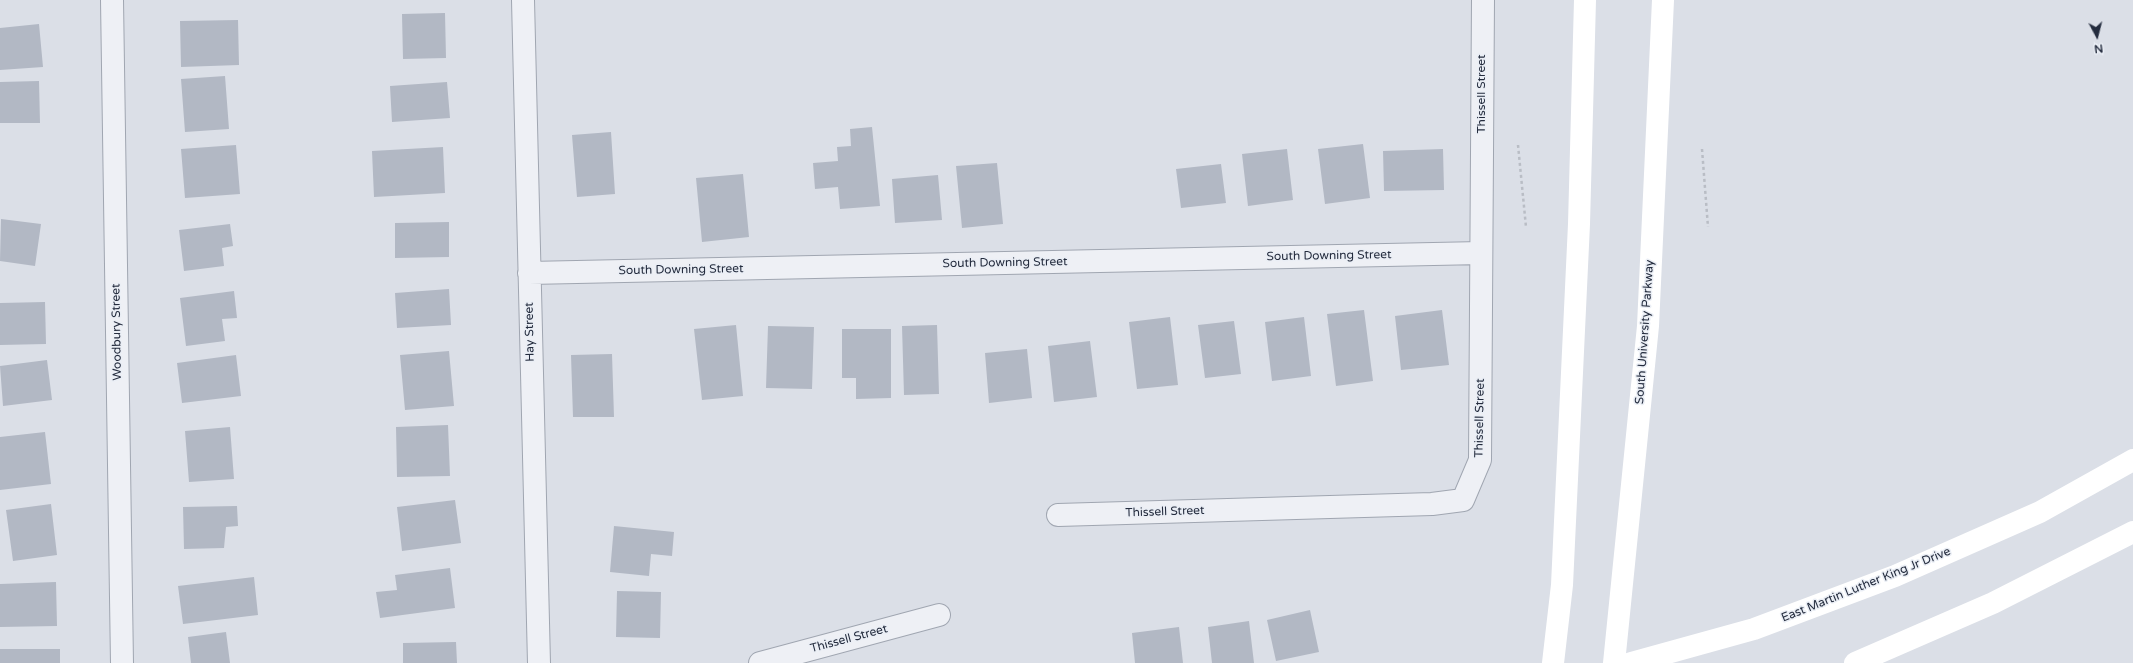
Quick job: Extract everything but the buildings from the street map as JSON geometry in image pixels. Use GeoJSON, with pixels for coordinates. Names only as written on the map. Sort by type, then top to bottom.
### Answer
{"type":"FeatureCollection","features":[{"type":"Feature","properties":{"kind":"main road"},"geometry":{"type":"LineString","coordinates":[[1553,663],[1562,585],[1579,224],[1585,0]]}},
{"type":"Feature","properties":{"kind":"main road","name":"South University Parkway"},"geometry":{"type":"LineString","coordinates":[[1614,663],[1648,326],[1662,0]]}},
{"type":"Feature","properties":{"kind":"main road","name":"East Martin Luther King Jr Drive"},"geometry":{"type":"LineString","coordinates":[[1631,663],[1754,629],[1895,576],[2040,512],[2133,460]]}},
{"type":"Feature","properties":{"kind":"main road"},"geometry":{"type":"LineString","coordinates":[[1855,663],[1993,604],[2093,554],[2133,532]]}},
{"type":"Feature","properties":{"kind":"street","name":"Woodbury Street"},"geometry":{"type":"LineString","coordinates":[[112,0],[122,663]]}},
{"type":"Feature","properties":{"kind":"street","name":"Hay Street"},"geometry":{"type":"LineString","coordinates":[[523,0],[539,663]]}},
{"type":"Feature","properties":{"kind":"street","name":"Thissell Street"},"geometry":{"type":"LineString","coordinates":[[1058,515],[1432,504],[1463,500],[1480,460],[1483,0]]}},
{"type":"Feature","properties":{"kind":"street","name":"South Downing Street"},"geometry":{"type":"LineString","coordinates":[[529,273],[1481,252]]}},
{"type":"Feature","properties":{"kind":"street","name":"Thissell Street"},"geometry":{"type":"LineString","coordinates":[[760,663],[938,615]]}},
{"type":"Feature","properties":{"kind":"path"},"geometry":{"type":"LineString","coordinates":[[1518,145],[1526,227]]}},
{"type":"Feature","properties":{"kind":"path"},"geometry":{"type":"LineString","coordinates":[[1702,149],[1708,227]]}}]}
